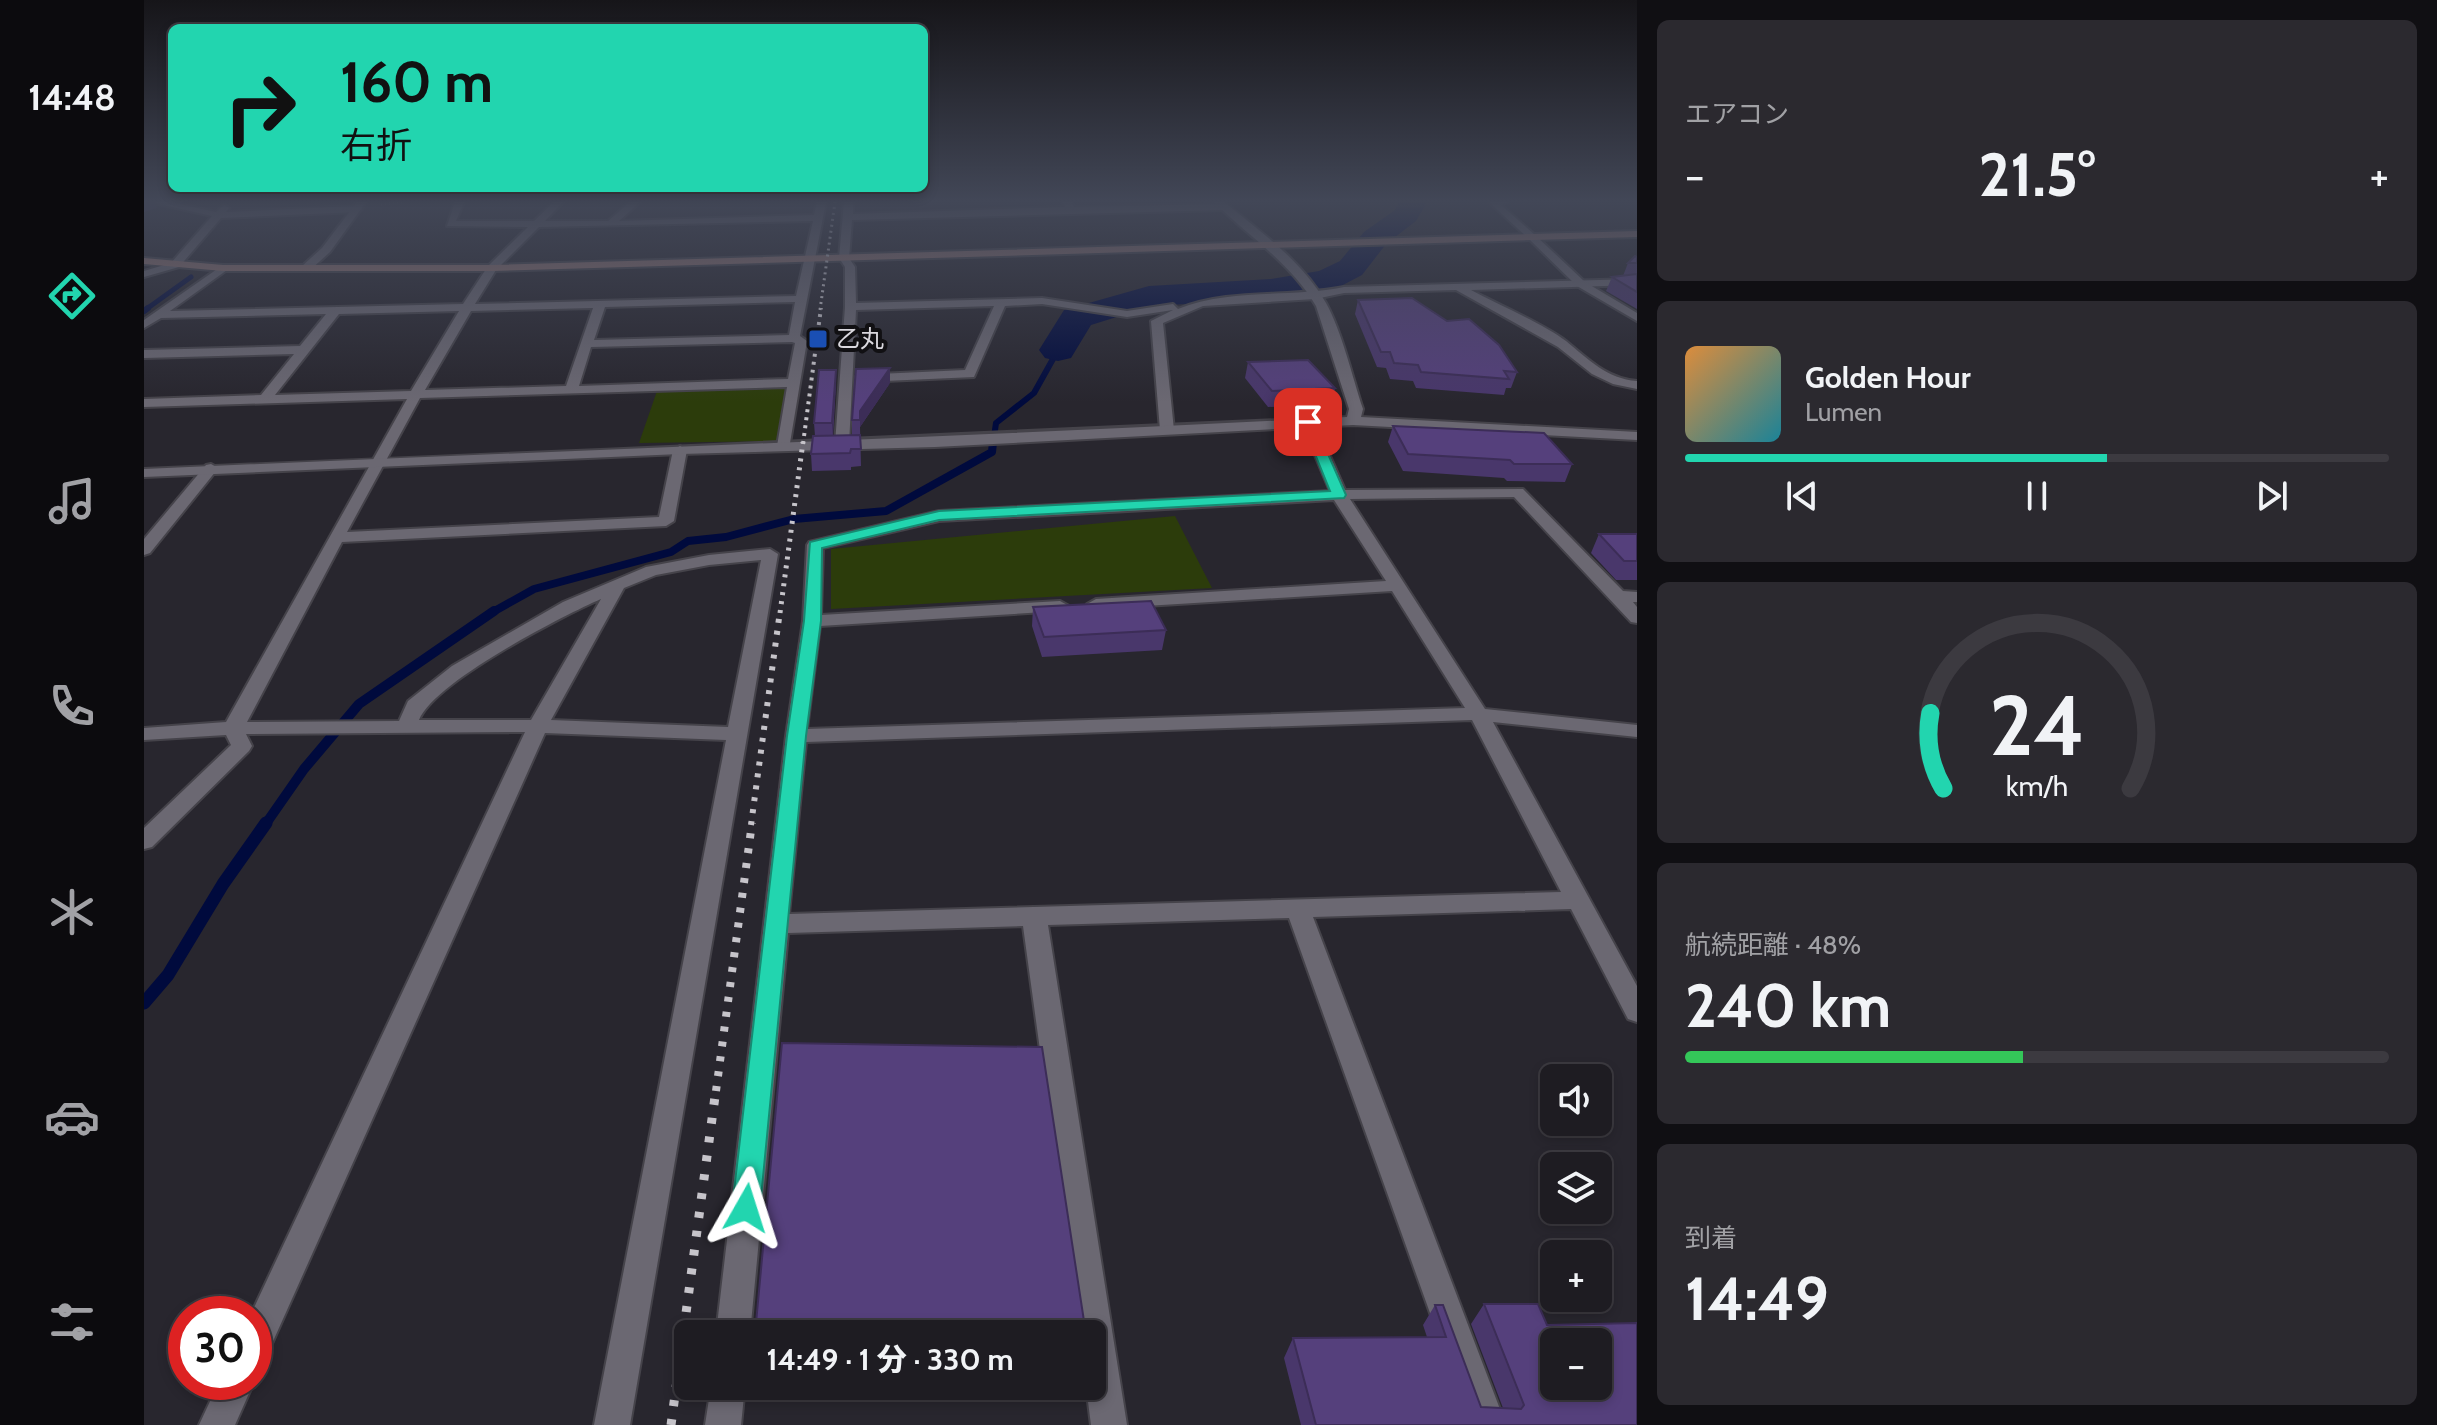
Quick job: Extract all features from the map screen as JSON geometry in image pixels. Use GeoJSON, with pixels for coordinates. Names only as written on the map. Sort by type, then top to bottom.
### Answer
{"type":"FeatureCollection","features":[{"type":"Feature","properties":{"kind":"main road"},"geometry":{"type":"LineString","coordinates":[[262,268],[398,268]]}},
{"type":"Feature","properties":{"kind":"street"},"geometry":{"type":"LineString","coordinates":[[144,274],[166,268]]}},
{"type":"Feature","properties":{"kind":"street"},"geometry":{"type":"LineString","coordinates":[[144,325],[217,268]]}},
{"type":"Feature","properties":{"kind":"street"},"geometry":{"type":"LineString","coordinates":[[233,728],[377,461],[492,268]]}},
{"type":"Feature","properties":{"kind":"street"},"geometry":{"type":"LineString","coordinates":[[794,338],[806,268]]}},
{"type":"Feature","properties":{"kind":"street"},"geometry":{"type":"LineString","coordinates":[[842,444],[851,307],[850,268]]}},
{"type":"Feature","properties":{"kind":"street"},"geometry":{"type":"LineString","coordinates":[[1295,268],[1322,306],[1356,409],[1353,421]]}},
{"type":"Feature","properties":{"kind":"street"},"geometry":{"type":"LineString","coordinates":[[1565,268],[1581,284],[1637,318]]}},
{"type":"Feature","properties":{"kind":"street"},"geometry":{"type":"LineString","coordinates":[[851,307],[1042,301],[1127,314],[1201,303],[1344,290],[1637,282]]}},
{"type":"Feature","properties":{"kind":"street"},"geometry":{"type":"LineString","coordinates":[[1457,287],[1562,344],[1570,354],[1623,386],[1637,385]]}},
{"type":"Feature","properties":{"kind":"street"},"geometry":{"type":"LineString","coordinates":[[159,315],[801,299]]}},
{"type":"Feature","properties":{"kind":"street"},"geometry":{"type":"LineString","coordinates":[[846,378],[970,374],[1001,302]]}},
{"type":"Feature","properties":{"kind":"street"},"geometry":{"type":"LineString","coordinates":[[1167,430],[1157,321],[1201,303]]}},
{"type":"Feature","properties":{"kind":"street"},"geometry":{"type":"LineString","coordinates":[[571,390],[600,304]]}},
{"type":"Feature","properties":{"kind":"street"},"geometry":{"type":"LineString","coordinates":[[264,400],[335,311]]}},
{"type":"Feature","properties":{"kind":"street"},"geometry":{"type":"LineString","coordinates":[[586,344],[794,338],[801,341],[784,446]]}},
{"type":"Feature","properties":{"kind":"street"},"geometry":{"type":"LineString","coordinates":[[144,354],[303,350]]}},
{"type":"Feature","properties":{"kind":"street"},"geometry":{"type":"LineString","coordinates":[[144,403],[794,383]]}},
{"type":"Feature","properties":{"kind":"street"},"geometry":{"type":"LineString","coordinates":[[144,473],[377,461],[1035,439],[1308,422],[1353,421],[1637,436]]}},
{"type":"Feature","properties":{"kind":"street"},"geometry":{"type":"LineString","coordinates":[[1308,422],[1339,495],[1479,714],[1637,1011]]}},
{"type":"Feature","properties":{"kind":"street"},"geometry":{"type":"LineString","coordinates":[[336,537],[666,521],[680,450]]}},
{"type":"Feature","properties":{"kind":"street"},"geometry":{"type":"LineString","coordinates":[[144,550],[211,468]]}},
{"type":"Feature","properties":{"kind":"street"},"geometry":{"type":"LineString","coordinates":[[734,1320],[796,736],[812,621],[815,545],[939,516],[1339,495],[1518,492],[1637,618]]}},
{"type":"Feature","properties":{"kind":"street"},"geometry":{"type":"LineString","coordinates":[[399,727],[415,705],[459,670],[569,606],[652,571],[709,560],[770,554],[612,1425]]}},
{"type":"Feature","properties":{"kind":"street"},"geometry":{"type":"LineString","coordinates":[[272,1306],[538,726],[617,585]]}},
{"type":"Feature","properties":{"kind":"street"},"geometry":{"type":"LineString","coordinates":[[812,621],[1395,586]]}},
{"type":"Feature","properties":{"kind":"street"},"geometry":{"type":"LineString","coordinates":[[1618,596],[1637,597]]}},
{"type":"Feature","properties":{"kind":"street"},"geometry":{"type":"LineString","coordinates":[[796,736],[1479,714],[1637,731]]}},
{"type":"Feature","properties":{"kind":"street"},"geometry":{"type":"LineString","coordinates":[[144,734],[233,728],[538,726],[737,734]]}},
{"type":"Feature","properties":{"kind":"street"},"geometry":{"type":"LineString","coordinates":[[144,841],[242,746],[233,728]]}},
{"type":"Feature","properties":{"kind":"street"},"geometry":{"type":"LineString","coordinates":[[776,924],[1578,900]]}},
{"type":"Feature","properties":{"kind":"street"},"geometry":{"type":"LineString","coordinates":[[1298,909],[1488,1425]]}},
{"type":"Feature","properties":{"kind":"street"},"geometry":{"type":"LineString","coordinates":[[1034,916],[1109,1425]]}},
{"type":"Feature","properties":{"kind":"street"},"geometry":{"type":"LineString","coordinates":[[217,1425],[229,1400]]}},
{"type":"Feature","properties":{"kind":"street"},"geometry":{"type":"LineString","coordinates":[[723,1425],[726,1400]]}},
{"type":"Feature","properties":{"kind":"green space"},"geometry":{"type":"Polygon","coordinates":[[[786,388],[777,441],[639,443],[657,391],[786,388]]]}},
{"type":"Feature","properties":{"kind":"green space"},"geometry":{"type":"Polygon","coordinates":[[[1175,516],[1212,588],[831,609],[831,549],[1175,516]]]}},
{"type":"Feature","properties":{"kind":"building"},"geometry":{"type":"Polygon","coordinates":[[[1637,274],[1637,292],[1612,277],[1637,274]]]}},
{"type":"Feature","properties":{"kind":"building"},"geometry":{"type":"Polygon","coordinates":[[[1412,298],[1447,321],[1469,319],[1499,345],[1517,372],[1504,371],[1509,379],[1421,372],[1418,365],[1394,363],[1390,352],[1381,352],[1358,300],[1412,298]]]}},
{"type":"Feature","properties":{"kind":"building"},"geometry":{"type":"Polygon","coordinates":[[[1308,360],[1335,388],[1272,391],[1248,362],[1308,360]]]}},
{"type":"Feature","properties":{"kind":"building"},"geometry":{"type":"Polygon","coordinates":[[[890,368],[860,411],[860,420],[852,420],[856,369],[890,368]]]}},
{"type":"Feature","properties":{"kind":"building"},"geometry":{"type":"Polygon","coordinates":[[[819,370],[836,370],[832,423],[814,423],[819,370]]]}},
{"type":"Feature","properties":{"kind":"building"},"geometry":{"type":"Polygon","coordinates":[[[1393,426],[1544,433],[1572,464],[1514,464],[1510,460],[1408,454],[1393,426]]]}},
{"type":"Feature","properties":{"kind":"building"},"geometry":{"type":"Polygon","coordinates":[[[860,435],[861,449],[851,449],[850,453],[811,454],[813,436],[860,435]]]}},
{"type":"Feature","properties":{"kind":"building"},"geometry":{"type":"Polygon","coordinates":[[[1599,534],[1637,534],[1637,561],[1624,561],[1599,534]]]}},
{"type":"Feature","properties":{"kind":"building"},"geometry":{"type":"Polygon","coordinates":[[[1151,601],[1166,630],[1044,637],[1033,607],[1151,601]]]}},
{"type":"Feature","properties":{"kind":"building"},"geometry":{"type":"Polygon","coordinates":[[[782,1043],[1042,1047],[1084,1320],[756,1320],[782,1043]]]}},
{"type":"Feature","properties":{"kind":"building"},"geometry":{"type":"Polygon","coordinates":[[[1484,1304],[1538,1304],[1547,1325],[1637,1323],[1637,1425],[1316,1425],[1293,1338],[1446,1337],[1435,1305],[1443,1305],[1481,1407],[1521,1409],[1524,1405],[1484,1304]]]}},
{"type":"Feature","properties":{"kind":"waterway"},"geometry":{"type":"LineString","coordinates":[[1058,350],[1077,318],[1149,296],[1271,289],[1327,280],[1350,268]]}},
{"type":"Feature","properties":{"kind":"waterway"},"geometry":{"type":"LineString","coordinates":[[145,310],[191,277]]}},
{"type":"Feature","properties":{"kind":"waterway"},"geometry":{"type":"LineString","coordinates":[[144,311],[148,308]]}},
{"type":"Feature","properties":{"kind":"waterway"},"geometry":{"type":"LineString","coordinates":[[993,444],[996,423],[1034,393],[1058,350]]}},
{"type":"Feature","properties":{"kind":"waterway"},"geometry":{"type":"LineString","coordinates":[[492,613],[534,589],[671,552],[688,541],[726,537],[794,519],[886,511],[992,452],[993,442]]}},
{"type":"Feature","properties":{"kind":"waterway"},"geometry":{"type":"LineString","coordinates":[[265,825],[304,769],[359,704],[492,613]]}},
{"type":"Feature","properties":{"kind":"waterway"},"geometry":{"type":"LineString","coordinates":[[144,1003],[168,975],[223,884],[266,823]]}},
{"type":"Feature","properties":{"kind":"railway"},"geometry":{"type":"LineString","coordinates":[[820,310],[826,268]]}},
{"type":"Feature","properties":{"kind":"railway"},"geometry":{"type":"LineString","coordinates":[[803,444],[821,308]]}},
{"type":"Feature","properties":{"kind":"railway"},"geometry":{"type":"LineString","coordinates":[[780,613],[803,442]]}},
{"type":"Feature","properties":{"kind":"railway"},"geometry":{"type":"LineString","coordinates":[[751,825],[780,611]]}},
{"type":"Feature","properties":{"kind":"railway"},"geometry":{"type":"LineString","coordinates":[[716,1091],[752,823]]}},
{"type":"Feature","properties":{"kind":"railway"},"geometry":{"type":"LineString","coordinates":[[671,1425],[716,1089]]}},
{"type":"Feature","properties":{"kind":"place","name":"乙丸"},"geometry":{"type":"Point","coordinates":[818,339]}},
{"type":"Feature","properties":{"kind":"route"},"geometry":{"type":"LineString","coordinates":[[746,1208],[796,736],[812,621],[815,545],[939,516],[1339,495],[1308,422]]}}]}
